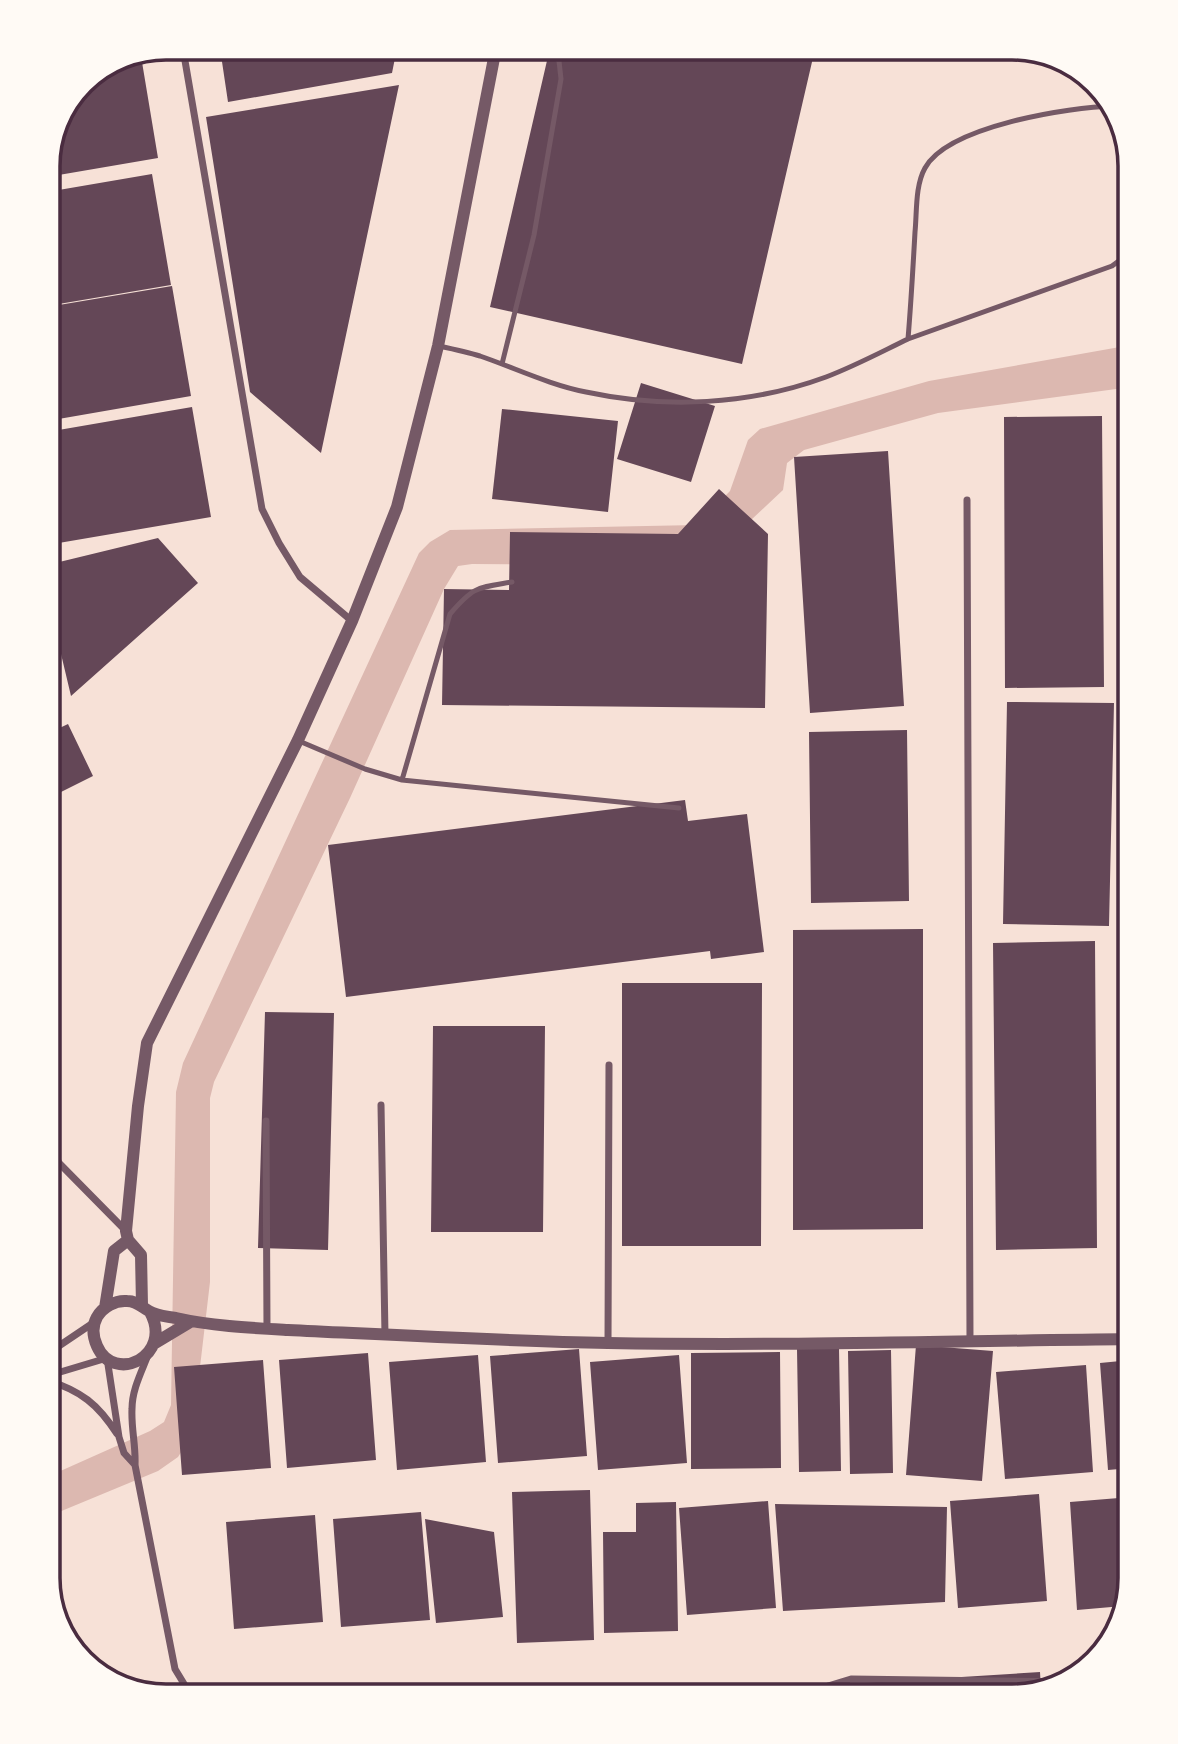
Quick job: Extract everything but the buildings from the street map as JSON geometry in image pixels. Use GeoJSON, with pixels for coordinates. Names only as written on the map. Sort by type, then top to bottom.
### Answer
{"type":"FeatureCollection","features":[{"type":"Feature","properties":{"kind":"street"},"geometry":{"type":"LineString","coordinates":[[185,59],[262,509],[300,577],[352,621]]}},
{"type":"Feature","properties":{"kind":"street"},"geometry":{"type":"LineString","coordinates":[[105,1308],[114,1251],[127,1236],[138,1107],[148,1043],[298,740],[352,621],[397,507],[438,346],[494,59]]}},
{"type":"Feature","properties":{"kind":"street"},"geometry":{"type":"LineString","coordinates":[[967,500],[971,1341]]}},
{"type":"Feature","properties":{"kind":"street"},"geometry":{"type":"LineString","coordinates":[[608,1343],[609,1065]]}},
{"type":"Feature","properties":{"kind":"street"},"geometry":{"type":"LineString","coordinates":[[381,1105],[385,1335]]}},
{"type":"Feature","properties":{"kind":"street"},"geometry":{"type":"LineString","coordinates":[[266,1121],[267,1329]]}},
{"type":"Feature","properties":{"kind":"street"},"geometry":{"type":"LineString","coordinates":[[59,1163],[127,1236],[141,1255],[146,1309],[155,1322],[152,1348],[134,1390],[132,1410],[135,1465],[175,1669],[184,1684]]}},
{"type":"Feature","properties":{"kind":"street"},"geometry":{"type":"LineString","coordinates":[[59,1346],[95,1322],[105,1308],[118,1301],[128,1300],[146,1309],[190,1322],[385,1335],[608,1343],[1118,1339]]}},
{"type":"Feature","properties":{"kind":"street"},"geometry":{"type":"LineString","coordinates":[[95,1322],[93,1332],[100,1352],[107,1358],[124,1364],[133,1363],[190,1322]]}},
{"type":"Feature","properties":{"kind":"street"},"geometry":{"type":"LineString","coordinates":[[59,1374],[107,1358]]}},
{"type":"Feature","properties":{"kind":"street"},"geometry":{"type":"LineString","coordinates":[[107,1358],[124,1453],[135,1465]]}},
{"type":"Feature","properties":{"kind":"street"},"geometry":{"type":"LineString","coordinates":[[59,1384],[103,1411],[120,1437]]}},
{"type":"Feature","properties":{"kind":"street"},"geometry":{"type":"LineString","coordinates":[[834,1684],[850,1679],[1037,1682]]}},
{"type":"Feature","properties":{"kind":"lane"},"geometry":{"type":"LineString","coordinates":[[502,364],[534,235],[561,79],[558,59]]}},
{"type":"Feature","properties":{"kind":"lane"},"geometry":{"type":"LineString","coordinates":[[908,339],[918,196],[925,168],[938,155],[963,139],[991,128],[1056,111],[1101,107]]}},
{"type":"Feature","properties":{"kind":"lane"},"geometry":{"type":"LineString","coordinates":[[438,346],[477,355],[585,392],[649,402],[745,398],[786,390],[830,376],[908,339],[1118,262]]}},
{"type":"Feature","properties":{"kind":"lane"},"geometry":{"type":"LineString","coordinates":[[402,780],[450,614],[464,597],[477,588],[512,582]]}},
{"type":"Feature","properties":{"kind":"lane"},"geometry":{"type":"LineString","coordinates":[[298,740],[365,769],[402,780],[679,808]]}},
{"type":"Feature","properties":{"kind":"shaded area"},"geometry":{"type":"Polygon","coordinates":[[[1118,347],[1118,389],[938,413],[804,450],[787,463],[783,490],[703,565],[458,566],[444,589],[350,798],[214,1082],[210,1098],[210,1282],[194,1418],[185,1446],[178,1457],[158,1471],[59,1512],[59,1472],[150,1431],[164,1422],[171,1405],[176,1092],[183,1063],[419,553],[430,542],[450,530],[697,525],[730,491],[748,440],[760,429],[929,381],[1118,347]]]}}]}
